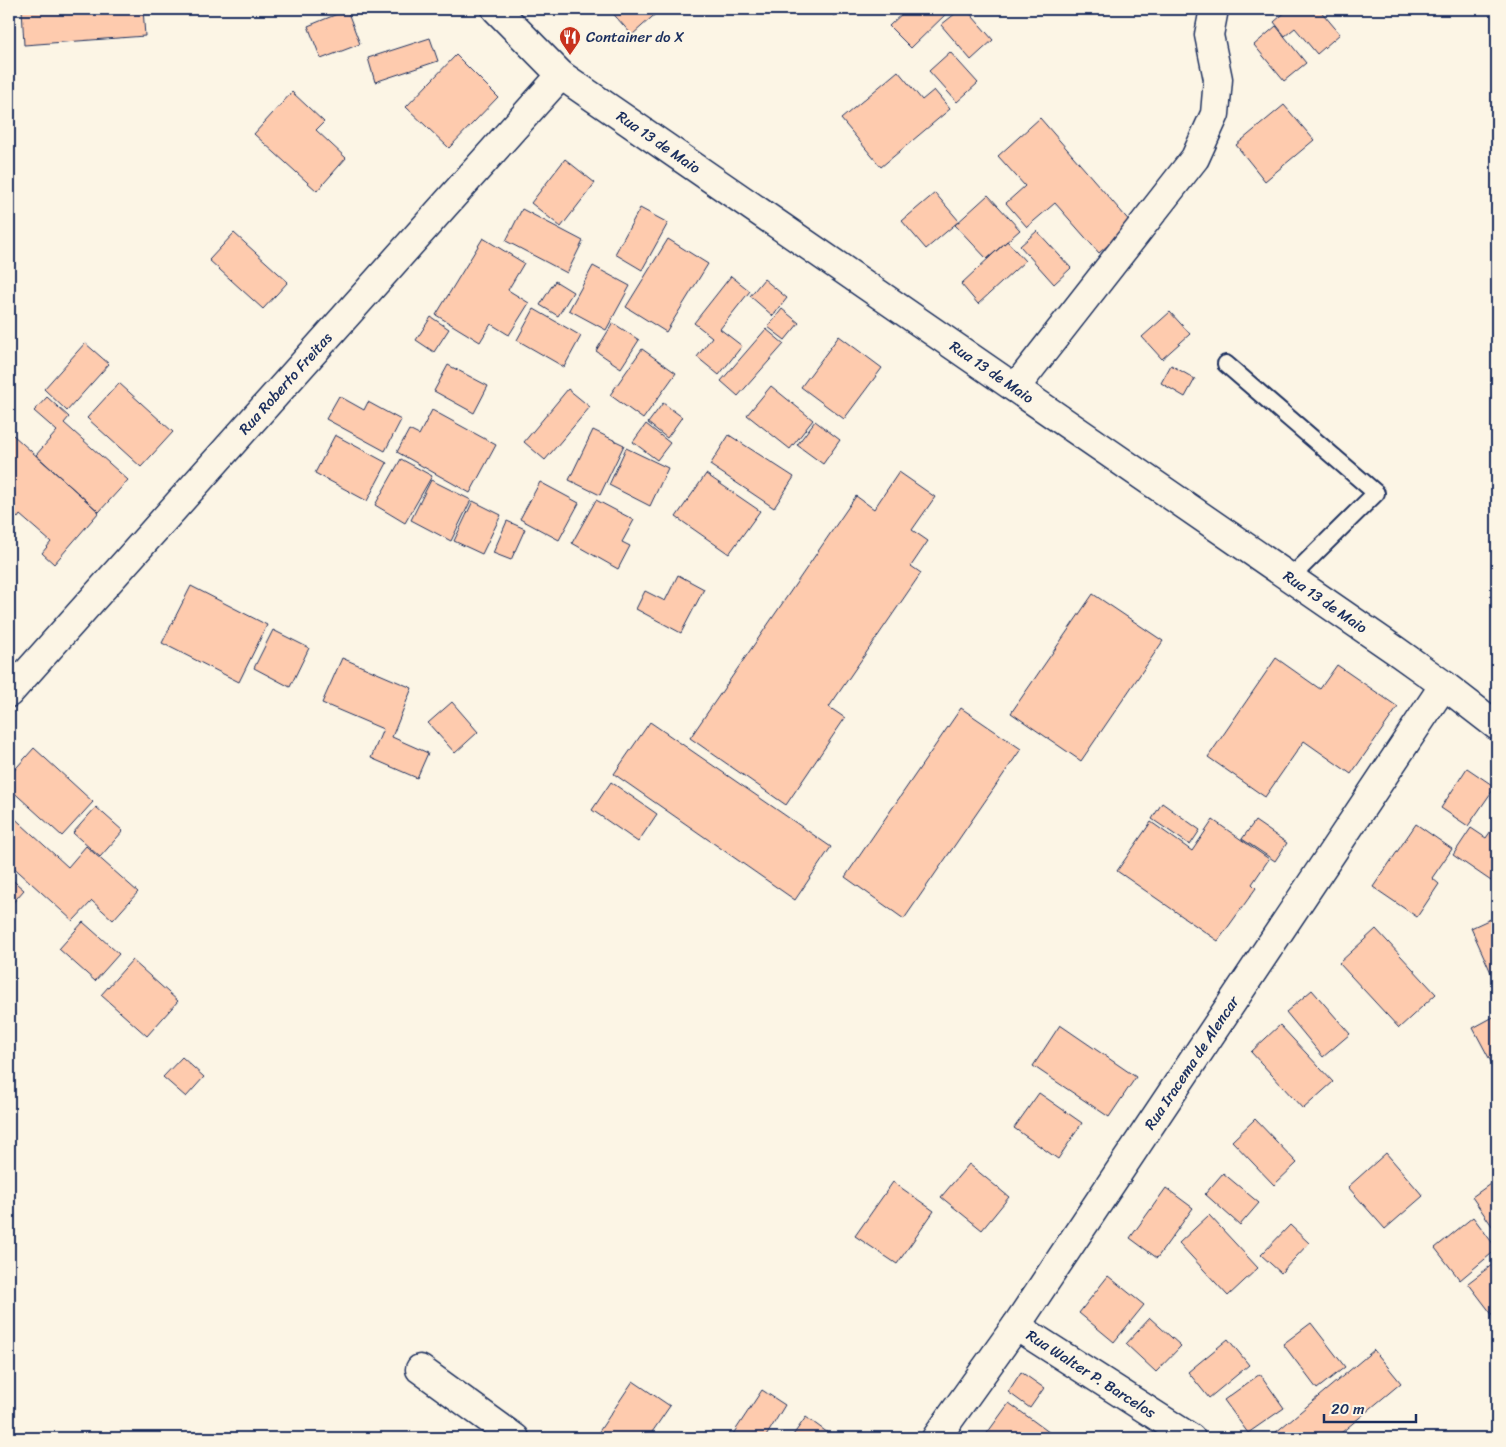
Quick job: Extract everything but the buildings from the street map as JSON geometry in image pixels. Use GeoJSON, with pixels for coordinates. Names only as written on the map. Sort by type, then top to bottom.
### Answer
{"type":"FeatureCollection","features":[{"type":"Feature","properties":{"kind":"street","name":"Rua 13 de Maio"},"geometry":{"type":"LineString","coordinates":[[496,9],[561,75],[1444,685],[1497,726]]}},
{"type":"Feature","properties":{"kind":"street"},"geometry":{"type":"LineString","coordinates":[[1015,388],[1195,158],[1215,114],[1218,79],[1209,35],[1214,9]]}},
{"type":"Feature","properties":{"kind":"street","name":"Rua Roberto Freitas"},"geometry":{"type":"LineString","coordinates":[[9,693],[561,75]]}},
{"type":"Feature","properties":{"kind":"street","name":"Rua Iracema de Alencar"},"geometry":{"type":"LineString","coordinates":[[936,1438],[1016,1326],[1444,685]]}},
{"type":"Feature","properties":{"kind":"street","name":"Rua Walter P. Barcelos"},"geometry":{"type":"LineString","coordinates":[[1016,1326],[1191,1438]]}},
{"type":"Feature","properties":{"kind":"street"},"geometry":{"type":"LineString","coordinates":[[420,1369],[515,1438]]}},
{"type":"Feature","properties":{"kind":"lane"},"geometry":{"type":"LineString","coordinates":[[1226,364],[1376,493],[1290,578]]}},
{"type":"Feature","properties":{"kind":"place","name":"Container do X"},"geometry":{"type":"Point","coordinates":[570,56]}}]}
